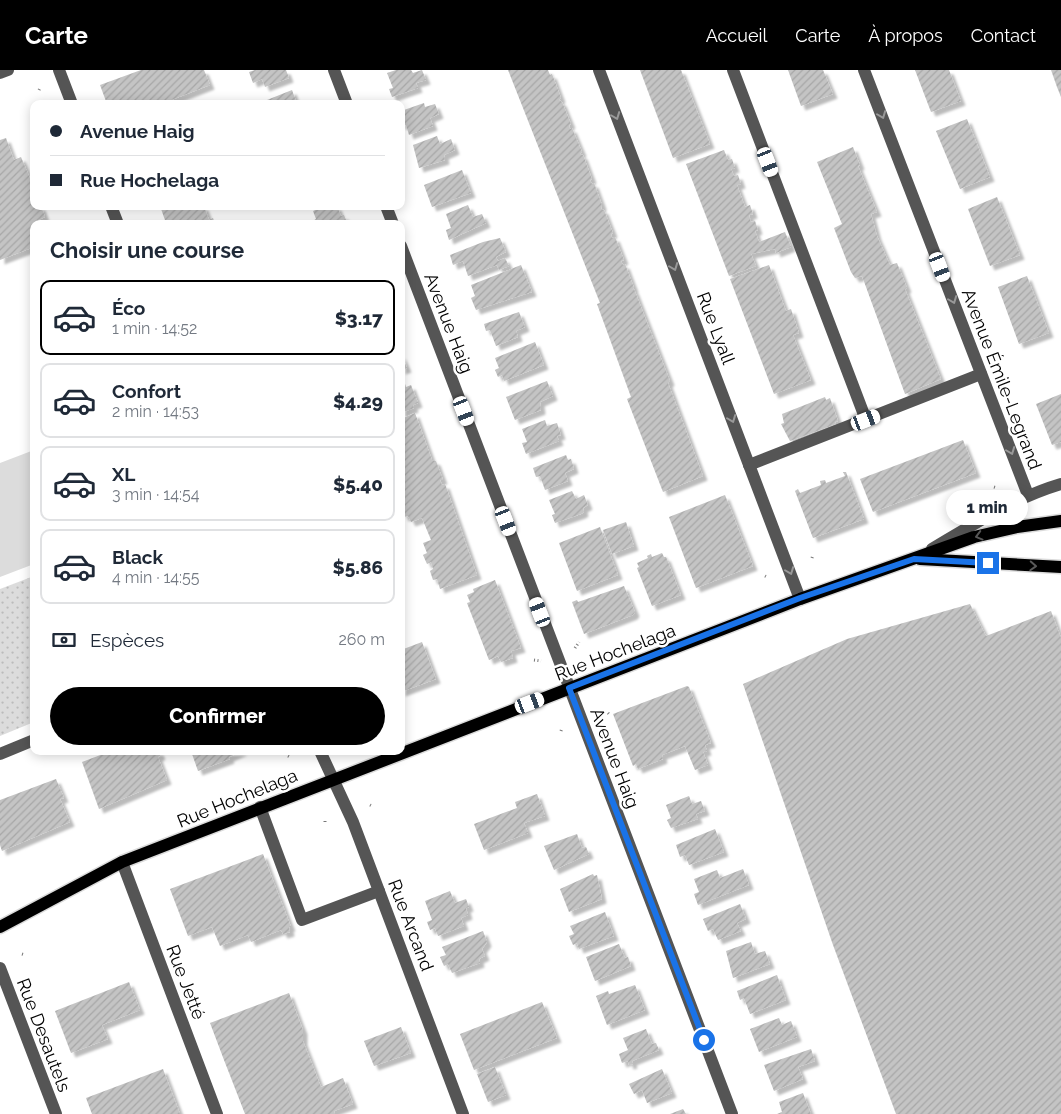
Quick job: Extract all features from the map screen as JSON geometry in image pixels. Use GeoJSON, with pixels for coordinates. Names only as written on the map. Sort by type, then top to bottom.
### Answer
{"type":"FeatureCollection","features":[{"type":"Feature","properties":{"kind":"main road","name":"Rue Hochelaga"},"geometry":{"type":"LineString","coordinates":[[405,750],[800,598],[974,537],[1017,527],[1061,521]]}},
{"type":"Feature","properties":{"kind":"main road","name":"Rue Hochelaga"},"geometry":{"type":"LineString","coordinates":[[914,559],[1061,567]]}},
{"type":"Feature","properties":{"kind":"main road","name":"Rue Hochelaga"},"geometry":{"type":"LineString","coordinates":[[0,926],[122,862],[393,755]]}},
{"type":"Feature","properties":{"kind":"street"},"geometry":{"type":"LineString","coordinates":[[0,73],[8,70]]}},
{"type":"Feature","properties":{"kind":"street"},"geometry":{"type":"LineString","coordinates":[[59,70],[70,100]]}},
{"type":"Feature","properties":{"kind":"street"},"geometry":{"type":"LineString","coordinates":[[334,70],[345,100]]}},
{"type":"Feature","properties":{"kind":"street","name":"Rue Lyall"},"geometry":{"type":"LineString","coordinates":[[598,70],[800,598]]}},
{"type":"Feature","properties":{"kind":"street"},"geometry":{"type":"LineString","coordinates":[[732,70],[866,420]]}},
{"type":"Feature","properties":{"kind":"street","name":"Avenue Émile-Legrand"},"geometry":{"type":"LineString","coordinates":[[864,70],[1028,495],[914,559]]}},
{"type":"Feature","properties":{"kind":"street","name":"Avenue Haig"},"geometry":{"type":"LineString","coordinates":[[405,257],[732,1114]]}},
{"type":"Feature","properties":{"kind":"street"},"geometry":{"type":"LineString","coordinates":[[749,465],[981,374]]}},
{"type":"Feature","properties":{"kind":"street"},"geometry":{"type":"LineString","coordinates":[[1028,495],[1061,484]]}},
{"type":"Feature","properties":{"kind":"street"},"geometry":{"type":"LineString","coordinates":[[0,754],[30,742]]}},
{"type":"Feature","properties":{"kind":"street","name":"Rue Arcand"},"geometry":{"type":"LineString","coordinates":[[322,755],[348,812],[464,1114]]}},
{"type":"Feature","properties":{"kind":"street"},"geometry":{"type":"LineString","coordinates":[[260,807],[302,920],[379,891]]}},
{"type":"Feature","properties":{"kind":"street","name":"Rue Jetté"},"geometry":{"type":"LineString","coordinates":[[122,862],[217,1114]]}},
{"type":"Feature","properties":{"kind":"street","name":"Rue Desautels"},"geometry":{"type":"LineString","coordinates":[[0,968],[56,1114]]}},
{"type":"Feature","properties":{"kind":"path"},"geometry":{"type":"LineString","coordinates":[[575,648],[579,642]]}},
{"type":"Feature","properties":{"kind":"path"},"geometry":{"type":"LineString","coordinates":[[534,660],[542,661]]}},
{"type":"Feature","properties":{"kind":"shaded area"},"geometry":{"type":"Polygon","coordinates":[[[30,452],[30,566],[0,577],[0,463],[30,452]]]}},
{"type":"Feature","properties":{"kind":"shaded area"},"geometry":{"type":"Polygon","coordinates":[[[30,578],[30,724],[0,736],[0,589],[30,578]]]}},
{"type":"Feature","properties":{"kind":"building"},"geometry":{"type":"Polygon","coordinates":[[[141,70],[204,70],[210,85],[171,100],[106,100],[100,85],[141,70]]]}},
{"type":"Feature","properties":{"kind":"building"},"geometry":{"type":"Polygon","coordinates":[[[255,70],[286,70],[289,78],[265,87],[262,79],[253,83],[249,72],[255,70]]]}},
{"type":"Feature","properties":{"kind":"building"},"geometry":{"type":"Polygon","coordinates":[[[396,70],[411,70],[413,73],[422,70],[426,80],[416,83],[418,88],[392,97],[389,89],[393,88],[387,73],[396,70]]]}},
{"type":"Feature","properties":{"kind":"building"},"geometry":{"type":"Polygon","coordinates":[[[508,70],[548,70],[550,75],[552,74],[561,98],[559,100],[562,102],[571,124],[569,125],[570,129],[572,128],[582,152],[580,154],[583,155],[592,179],[590,180],[592,184],[594,183],[602,205],[601,209],[604,210],[613,233],[611,234],[612,238],[615,237],[624,260],[621,261],[623,265],[625,264],[634,288],[632,290],[634,289],[670,381],[668,383],[703,476],[663,492],[627,399],[631,397],[597,304],[600,303],[508,70]]]}},
{"type":"Feature","properties":{"kind":"building"},"geometry":{"type":"Polygon","coordinates":[[[640,70],[681,70],[710,144],[673,158],[640,70]]]}},
{"type":"Feature","properties":{"kind":"building"},"geometry":{"type":"Polygon","coordinates":[[[788,70],[823,70],[833,94],[801,106],[788,70]]]}},
{"type":"Feature","properties":{"kind":"building"},"geometry":{"type":"Polygon","coordinates":[[[915,70],[949,70],[961,101],[931,112],[915,70]]]}},
{"type":"Feature","properties":{"kind":"building"},"geometry":{"type":"Polygon","coordinates":[[[1051,70],[1061,70],[1061,97],[1057,87],[1051,70]]]}},
{"type":"Feature","properties":{"kind":"building"},"geometry":{"type":"Polygon","coordinates":[[[292,90],[296,100],[267,100],[292,90]]]}},
{"type":"Feature","properties":{"kind":"building"},"geometry":{"type":"Polygon","coordinates":[[[424,103],[425,107],[435,104],[439,114],[430,118],[433,126],[409,135],[405,125],[405,110],[424,103]]]}},
{"type":"Feature","properties":{"kind":"building"},"geometry":{"type":"Polygon","coordinates":[[[967,119],[990,177],[960,189],[936,131],[967,119]]]}},
{"type":"Feature","properties":{"kind":"building"},"geometry":{"type":"Polygon","coordinates":[[[437,136],[440,144],[451,139],[455,150],[444,155],[445,160],[419,168],[413,145],[437,136]]]}},
{"type":"Feature","properties":{"kind":"building"},"geometry":{"type":"Polygon","coordinates":[[[6,138],[14,160],[21,157],[30,178],[30,210],[42,210],[45,217],[38,220],[30,220],[30,249],[0,260],[0,140],[6,138]]]}},
{"type":"Feature","properties":{"kind":"building"},"geometry":{"type":"Polygon","coordinates":[[[853,147],[860,165],[858,166],[877,212],[871,214],[877,236],[890,265],[897,263],[907,288],[905,289],[941,379],[905,394],[862,276],[855,278],[851,272],[834,228],[842,224],[817,162],[853,147]]]}},
{"type":"Feature","properties":{"kind":"building"},"geometry":{"type":"Polygon","coordinates":[[[724,150],[728,160],[732,159],[735,168],[731,169],[734,176],[738,175],[741,184],[737,185],[745,207],[750,205],[753,214],[749,215],[751,222],[755,221],[758,230],[755,231],[759,242],[785,232],[791,247],[776,253],[775,249],[751,254],[756,266],[729,276],[686,164],[724,150]]]}},
{"type":"Feature","properties":{"kind":"building"},"geometry":{"type":"Polygon","coordinates":[[[462,170],[471,193],[432,207],[424,185],[462,170]]]}},
{"type":"Feature","properties":{"kind":"building"},"geometry":{"type":"Polygon","coordinates":[[[997,197],[1020,255],[990,266],[968,209],[997,197]]]}},
{"type":"Feature","properties":{"kind":"building"},"geometry":{"type":"Polygon","coordinates":[[[468,205],[473,217],[482,214],[486,223],[449,240],[446,230],[451,228],[446,214],[468,205]]]}},
{"type":"Feature","properties":{"kind":"building"},"geometry":{"type":"Polygon","coordinates":[[[161,210],[205,210],[209,220],[165,220],[161,210]]]}},
{"type":"Feature","properties":{"kind":"building"},"geometry":{"type":"Polygon","coordinates":[[[339,210],[341,216],[344,215],[346,220],[314,220],[316,219],[313,211],[339,210]]]}},
{"type":"Feature","properties":{"kind":"building"},"geometry":{"type":"Polygon","coordinates":[[[500,238],[506,252],[496,257],[498,261],[505,258],[509,266],[499,270],[497,265],[468,276],[463,261],[453,265],[450,255],[483,242],[500,238]]]}},
{"type":"Feature","properties":{"kind":"building"},"geometry":{"type":"Polygon","coordinates":[[[521,265],[532,292],[476,310],[471,298],[475,296],[471,285],[521,265]]]}},
{"type":"Feature","properties":{"kind":"building"},"geometry":{"type":"Polygon","coordinates":[[[769,265],[786,311],[791,309],[799,333],[793,335],[811,380],[774,394],[730,279],[769,265]]]}},
{"type":"Feature","properties":{"kind":"building"},"geometry":{"type":"Polygon","coordinates":[[[1027,276],[1049,333],[1019,344],[998,287],[1027,276]]]}},
{"type":"Feature","properties":{"kind":"building"},"geometry":{"type":"Polygon","coordinates":[[[519,312],[525,327],[516,331],[518,337],[496,346],[490,330],[486,331],[484,324],[519,312]]]}},
{"type":"Feature","properties":{"kind":"building"},"geometry":{"type":"Polygon","coordinates":[[[535,342],[544,365],[504,381],[502,375],[498,377],[495,370],[499,368],[495,358],[535,342]]]}},
{"type":"Feature","properties":{"kind":"building"},"geometry":{"type":"Polygon","coordinates":[[[547,381],[553,396],[540,402],[541,410],[515,420],[506,397],[547,381]]]}},
{"type":"Feature","properties":{"kind":"building"},"geometry":{"type":"Polygon","coordinates":[[[405,384],[406,387],[411,385],[418,403],[413,405],[414,408],[405,411],[405,384]]]}},
{"type":"Feature","properties":{"kind":"building"},"geometry":{"type":"Polygon","coordinates":[[[1061,394],[1061,442],[1052,445],[1036,404],[1061,394]]]}},
{"type":"Feature","properties":{"kind":"building"},"geometry":{"type":"Polygon","coordinates":[[[825,397],[826,400],[830,398],[838,421],[835,422],[836,424],[790,441],[781,424],[784,423],[782,414],[825,397]]]}},
{"type":"Feature","properties":{"kind":"building"},"geometry":{"type":"Polygon","coordinates":[[[415,413],[432,460],[436,461],[443,480],[440,480],[442,485],[445,484],[477,575],[440,589],[437,579],[433,580],[430,571],[433,569],[431,562],[427,564],[423,555],[427,553],[423,543],[431,540],[422,518],[411,522],[408,516],[405,517],[405,417],[415,413]]]}},
{"type":"Feature","properties":{"kind":"building"},"geometry":{"type":"Polygon","coordinates":[[[545,420],[547,426],[557,423],[561,435],[557,436],[559,441],[526,454],[522,443],[527,442],[522,429],[545,420]]]}},
{"type":"Feature","properties":{"kind":"building"},"geometry":{"type":"Polygon","coordinates":[[[963,440],[976,473],[873,512],[860,479],[963,440]]]}},
{"type":"Feature","properties":{"kind":"building"},"geometry":{"type":"Polygon","coordinates":[[[566,455],[568,460],[571,459],[574,469],[565,473],[568,481],[545,490],[540,476],[536,477],[533,468],[566,455]]]}},
{"type":"Feature","properties":{"kind":"building"},"geometry":{"type":"Polygon","coordinates":[[[843,472],[846,472],[864,519],[813,538],[795,491],[798,489],[800,493],[821,485],[820,481],[825,480],[826,483],[845,476],[843,472]]]}},
{"type":"Feature","properties":{"kind":"building"},"geometry":{"type":"Polygon","coordinates":[[[572,491],[576,499],[584,495],[588,505],[583,508],[584,512],[581,514],[555,523],[552,515],[555,514],[549,500],[572,491]]]}},
{"type":"Feature","properties":{"kind":"building"},"geometry":{"type":"Polygon","coordinates":[[[725,495],[753,566],[696,588],[669,517],[725,495]]]}},
{"type":"Feature","properties":{"kind":"building"},"geometry":{"type":"Polygon","coordinates":[[[626,522],[634,546],[612,554],[603,530],[626,522]]]}},
{"type":"Feature","properties":{"kind":"building"},"geometry":{"type":"Polygon","coordinates":[[[600,527],[618,575],[577,591],[559,543],[600,527]]]}},
{"type":"Feature","properties":{"kind":"building"},"geometry":{"type":"Polygon","coordinates":[[[662,553],[666,557],[681,595],[652,606],[637,568],[639,567],[637,563],[648,558],[647,556],[651,554],[652,557],[662,553]]]}},
{"type":"Feature","properties":{"kind":"building"},"geometry":{"type":"Polygon","coordinates":[[[495,580],[521,648],[511,651],[513,658],[501,662],[498,656],[489,660],[467,603],[470,602],[467,595],[474,592],[473,589],[495,580]]]}},
{"type":"Feature","properties":{"kind":"building"},"geometry":{"type":"Polygon","coordinates":[[[624,586],[635,612],[633,615],[584,634],[572,602],[577,600],[578,602],[624,586]]]}},
{"type":"Feature","properties":{"kind":"building"},"geometry":{"type":"Polygon","coordinates":[[[970,604],[986,636],[1051,611],[1061,638],[1061,1114],[896,1114],[833,945],[743,684],[847,639],[970,604]]]}},
{"type":"Feature","properties":{"kind":"building"},"geometry":{"type":"Polygon","coordinates":[[[422,642],[436,679],[405,691],[405,648],[422,642]]]}},
{"type":"Feature","properties":{"kind":"building"},"geometry":{"type":"Polygon","coordinates":[[[687,686],[711,743],[705,745],[707,751],[703,752],[708,765],[695,770],[685,746],[662,755],[663,759],[638,769],[636,764],[633,766],[613,714],[687,686]]]}},
{"type":"Feature","properties":{"kind":"building"},"geometry":{"type":"Polygon","coordinates":[[[100,755],[161,755],[158,757],[167,780],[99,809],[82,762],[100,755]]]}},
{"type":"Feature","properties":{"kind":"building"},"geometry":{"type":"Polygon","coordinates":[[[192,755],[234,755],[229,757],[230,759],[198,771],[192,755]]]}},
{"type":"Feature","properties":{"kind":"building"},"geometry":{"type":"Polygon","coordinates":[[[56,779],[64,798],[60,799],[70,822],[2,851],[0,845],[0,800],[56,779]]]}},
{"type":"Feature","properties":{"kind":"building"},"geometry":{"type":"Polygon","coordinates":[[[537,794],[545,816],[524,823],[528,833],[484,850],[474,824],[517,808],[515,802],[537,794]]]}},
{"type":"Feature","properties":{"kind":"building"},"geometry":{"type":"Polygon","coordinates":[[[689,796],[692,804],[701,801],[705,811],[696,814],[698,819],[671,828],[667,820],[671,818],[666,805],[689,796]]]}},
{"type":"Feature","properties":{"kind":"building"},"geometry":{"type":"Polygon","coordinates":[[[715,829],[724,852],[689,865],[685,855],[680,857],[676,845],[715,829]]]}},
{"type":"Feature","properties":{"kind":"building"},"geometry":{"type":"Polygon","coordinates":[[[577,834],[582,848],[586,847],[589,854],[554,870],[544,846],[577,834]]]}},
{"type":"Feature","properties":{"kind":"building"},"geometry":{"type":"Polygon","coordinates":[[[263,854],[291,927],[289,927],[290,932],[283,934],[281,930],[251,942],[248,935],[220,946],[212,927],[188,936],[170,889],[263,854]]]}},
{"type":"Feature","properties":{"kind":"building"},"geometry":{"type":"Polygon","coordinates":[[[743,869],[749,885],[698,905],[694,894],[699,892],[694,879],[717,870],[720,878],[743,869]]]}},
{"type":"Feature","properties":{"kind":"building"},"geometry":{"type":"Polygon","coordinates":[[[593,874],[594,876],[597,875],[602,899],[569,912],[560,889],[593,874]]]}},
{"type":"Feature","properties":{"kind":"building"},"geometry":{"type":"Polygon","coordinates":[[[450,891],[455,903],[466,899],[469,907],[466,908],[468,915],[461,918],[464,926],[438,936],[435,928],[430,930],[427,922],[432,920],[425,901],[450,891]]]}},
{"type":"Feature","properties":{"kind":"building"},"geometry":{"type":"Polygon","coordinates":[[[740,904],[746,919],[737,923],[741,931],[718,940],[713,929],[708,931],[703,919],[740,904]]]}},
{"type":"Feature","properties":{"kind":"building"},"geometry":{"type":"Polygon","coordinates":[[[605,912],[614,936],[579,949],[577,943],[573,945],[569,936],[574,934],[570,926],[605,912]]]}},
{"type":"Feature","properties":{"kind":"building"},"geometry":{"type":"Polygon","coordinates":[[[483,931],[487,942],[482,949],[485,956],[479,959],[480,963],[452,973],[448,964],[444,966],[440,957],[446,955],[442,947],[483,931]]]}},
{"type":"Feature","properties":{"kind":"building"},"geometry":{"type":"Polygon","coordinates":[[[751,942],[755,954],[765,951],[770,964],[733,978],[726,951],[751,942]]]}},
{"type":"Feature","properties":{"kind":"building"},"geometry":{"type":"Polygon","coordinates":[[[619,944],[625,958],[628,957],[631,966],[595,981],[586,957],[619,944]]]}},
{"type":"Feature","properties":{"kind":"building"},"geometry":{"type":"Polygon","coordinates":[[[777,975],[786,1000],[750,1014],[744,998],[740,1000],[737,991],[777,975]]]}},
{"type":"Feature","properties":{"kind":"building"},"geometry":{"type":"Polygon","coordinates":[[[129,982],[140,1010],[102,1025],[108,1039],[71,1053],[55,1011],[129,982]]]}},
{"type":"Feature","properties":{"kind":"building"},"geometry":{"type":"Polygon","coordinates":[[[635,985],[645,1010],[607,1025],[596,996],[608,991],[609,994],[635,985]]]}},
{"type":"Feature","properties":{"kind":"building"},"geometry":{"type":"Polygon","coordinates":[[[289,993],[303,1030],[303,1041],[321,1087],[343,1078],[353,1104],[334,1111],[335,1114],[245,1114],[224,1060],[210,1023],[289,993]]]}},
{"type":"Feature","properties":{"kind":"building"},"geometry":{"type":"Polygon","coordinates":[[[542,1002],[557,1038],[474,1070],[460,1034],[542,1002]]]}},
{"type":"Feature","properties":{"kind":"building"},"geometry":{"type":"Polygon","coordinates":[[[779,1018],[782,1025],[791,1021],[797,1037],[759,1052],[750,1029],[779,1018]]]}},
{"type":"Feature","properties":{"kind":"building"},"geometry":{"type":"Polygon","coordinates":[[[401,1027],[411,1053],[374,1066],[364,1041],[401,1027]]]}},
{"type":"Feature","properties":{"kind":"building"},"geometry":{"type":"Polygon","coordinates":[[[646,1029],[652,1044],[656,1043],[659,1050],[632,1061],[633,1064],[629,1065],[628,1061],[622,1063],[619,1054],[628,1050],[623,1038],[646,1029]]]}},
{"type":"Feature","properties":{"kind":"building"},"geometry":{"type":"Polygon","coordinates":[[[811,1049],[815,1061],[798,1067],[803,1079],[774,1091],[764,1065],[811,1049]]]}},
{"type":"Feature","properties":{"kind":"building"},"geometry":{"type":"Polygon","coordinates":[[[495,1067],[506,1095],[488,1102],[477,1074],[495,1067]]]}},
{"type":"Feature","properties":{"kind":"building"},"geometry":{"type":"Polygon","coordinates":[[[163,1069],[180,1114],[92,1114],[86,1098],[163,1069]]]}},
{"type":"Feature","properties":{"kind":"building"},"geometry":{"type":"Polygon","coordinates":[[[662,1069],[672,1093],[647,1103],[642,1090],[634,1094],[629,1084],[662,1069]]]}},
{"type":"Feature","properties":{"kind":"building"},"geometry":{"type":"Polygon","coordinates":[[[803,1093],[811,1114],[777,1114],[782,1112],[779,1102],[803,1093]]]}},
{"type":"Feature","properties":{"kind":"building"},"geometry":{"type":"Polygon","coordinates":[[[683,1109],[686,1114],[670,1114],[683,1109]]]}},
{"type":"Feature","properties":{"kind":"route"},"geometry":{"type":"LineString","coordinates":[[704,1040],[569,688],[800,598],[914,559],[988,563]]}}]}
